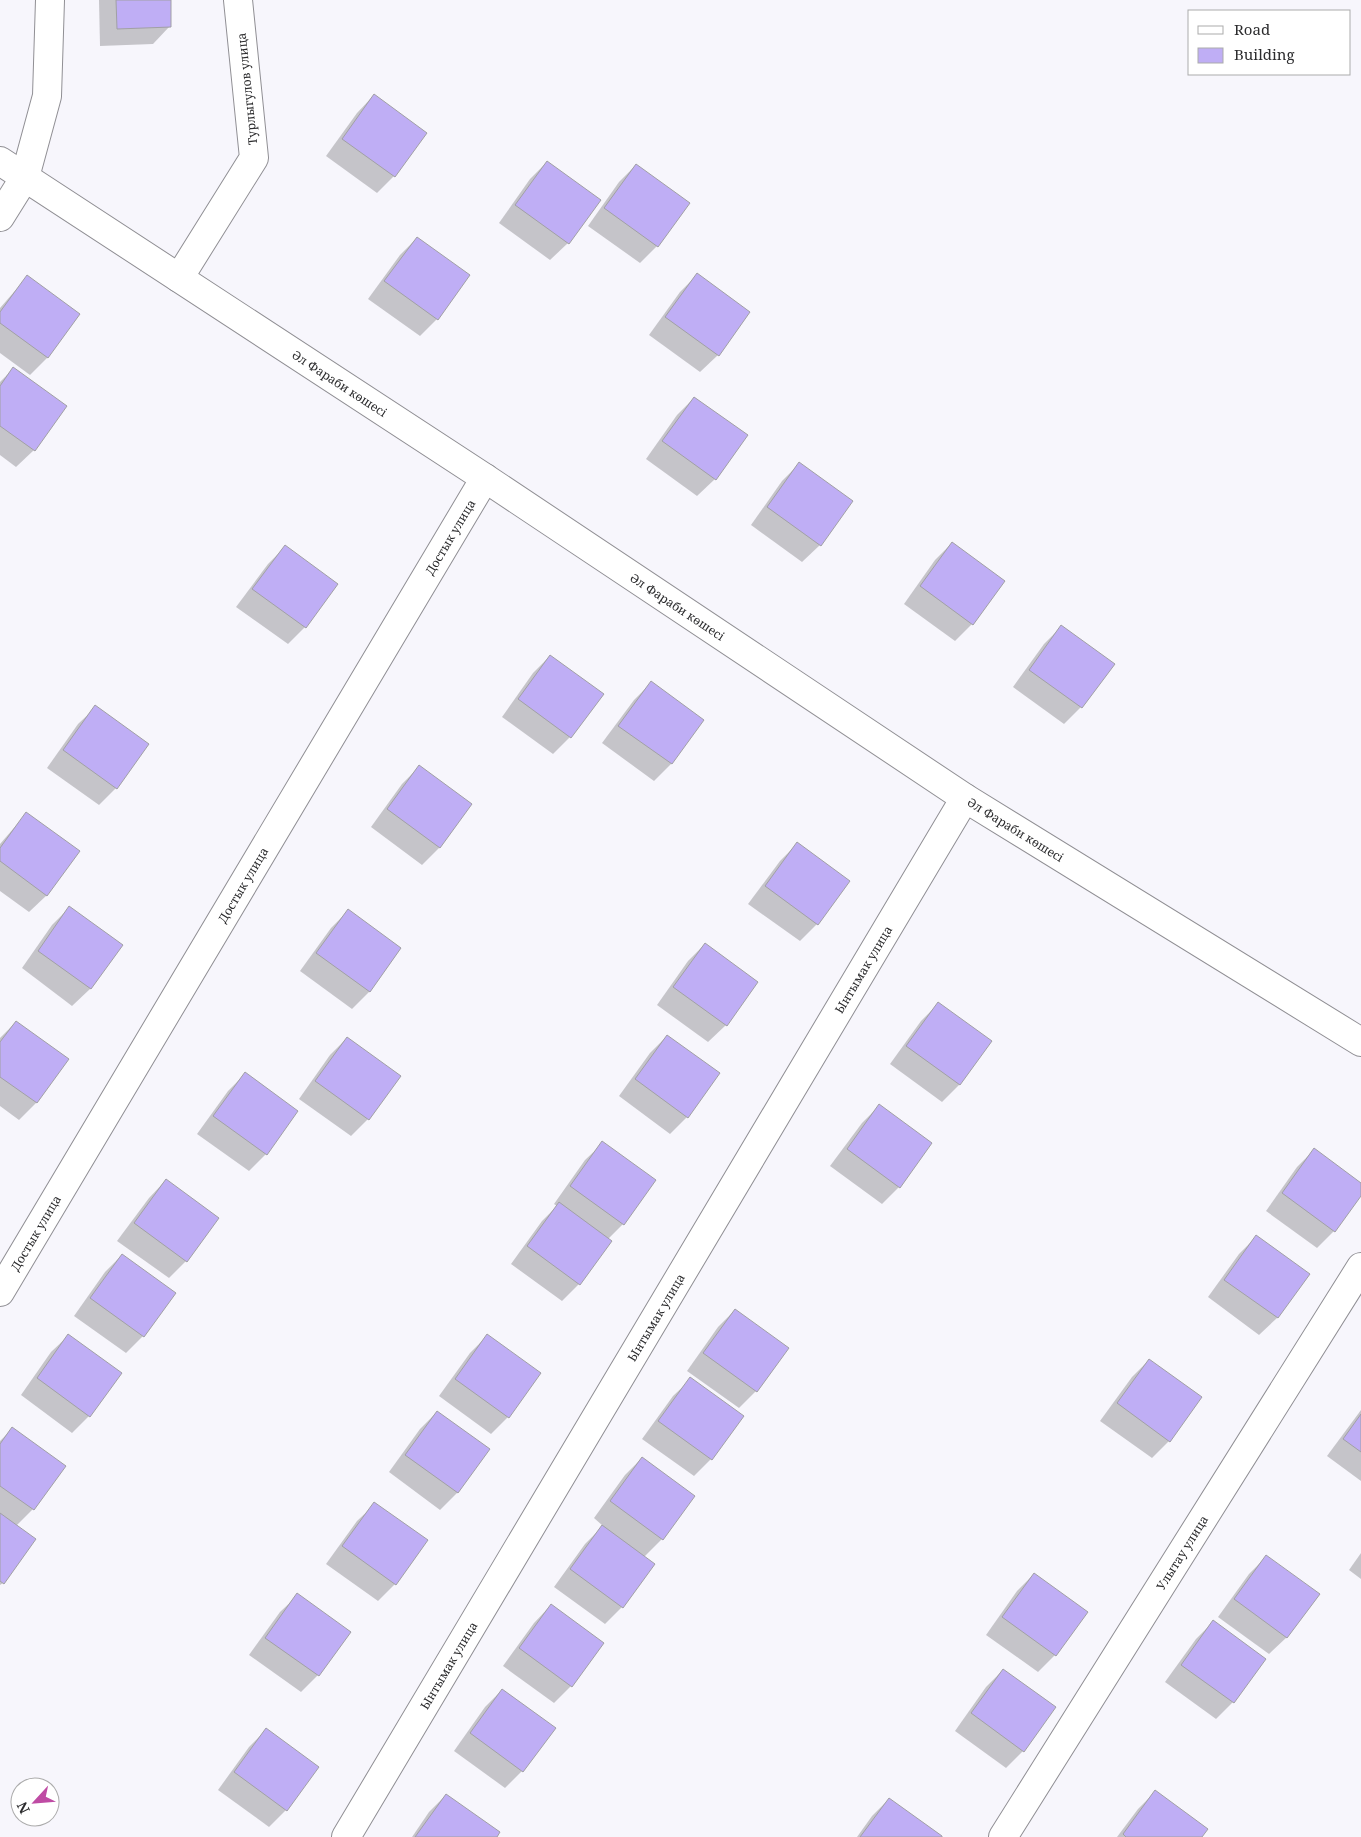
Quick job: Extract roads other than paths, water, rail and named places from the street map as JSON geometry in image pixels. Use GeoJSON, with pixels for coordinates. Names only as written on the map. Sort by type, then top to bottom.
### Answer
{"type":"FeatureCollection","features":[{"type":"Feature","properties":{"kind":"street"},"geometry":{"type":"LineString","coordinates":[[0,217],[25,177],[47,96],[50,0]]}},
{"type":"Feature","properties":{"kind":"street","name":"Турлыгулов улица"},"geometry":{"type":"LineString","coordinates":[[179,278],[254,158],[238,0]]}},
{"type":"Feature","properties":{"kind":"street","name":"Әл Фараби көшесі"},"geometry":{"type":"LineString","coordinates":[[0,161],[485,478],[965,798],[1361,1042]]}},
{"type":"Feature","properties":{"kind":"street","name":"Достык улица"},"geometry":{"type":"LineString","coordinates":[[0,1292],[485,478]]}},
{"type":"Feature","properties":{"kind":"street","name":"Ынтымак улица"},"geometry":{"type":"LineString","coordinates":[[346,1837],[965,798]]}},
{"type":"Feature","properties":{"kind":"street","name":"Улытау улица"},"geometry":{"type":"LineString","coordinates":[[1003,1837],[1361,1267]]}}]}
